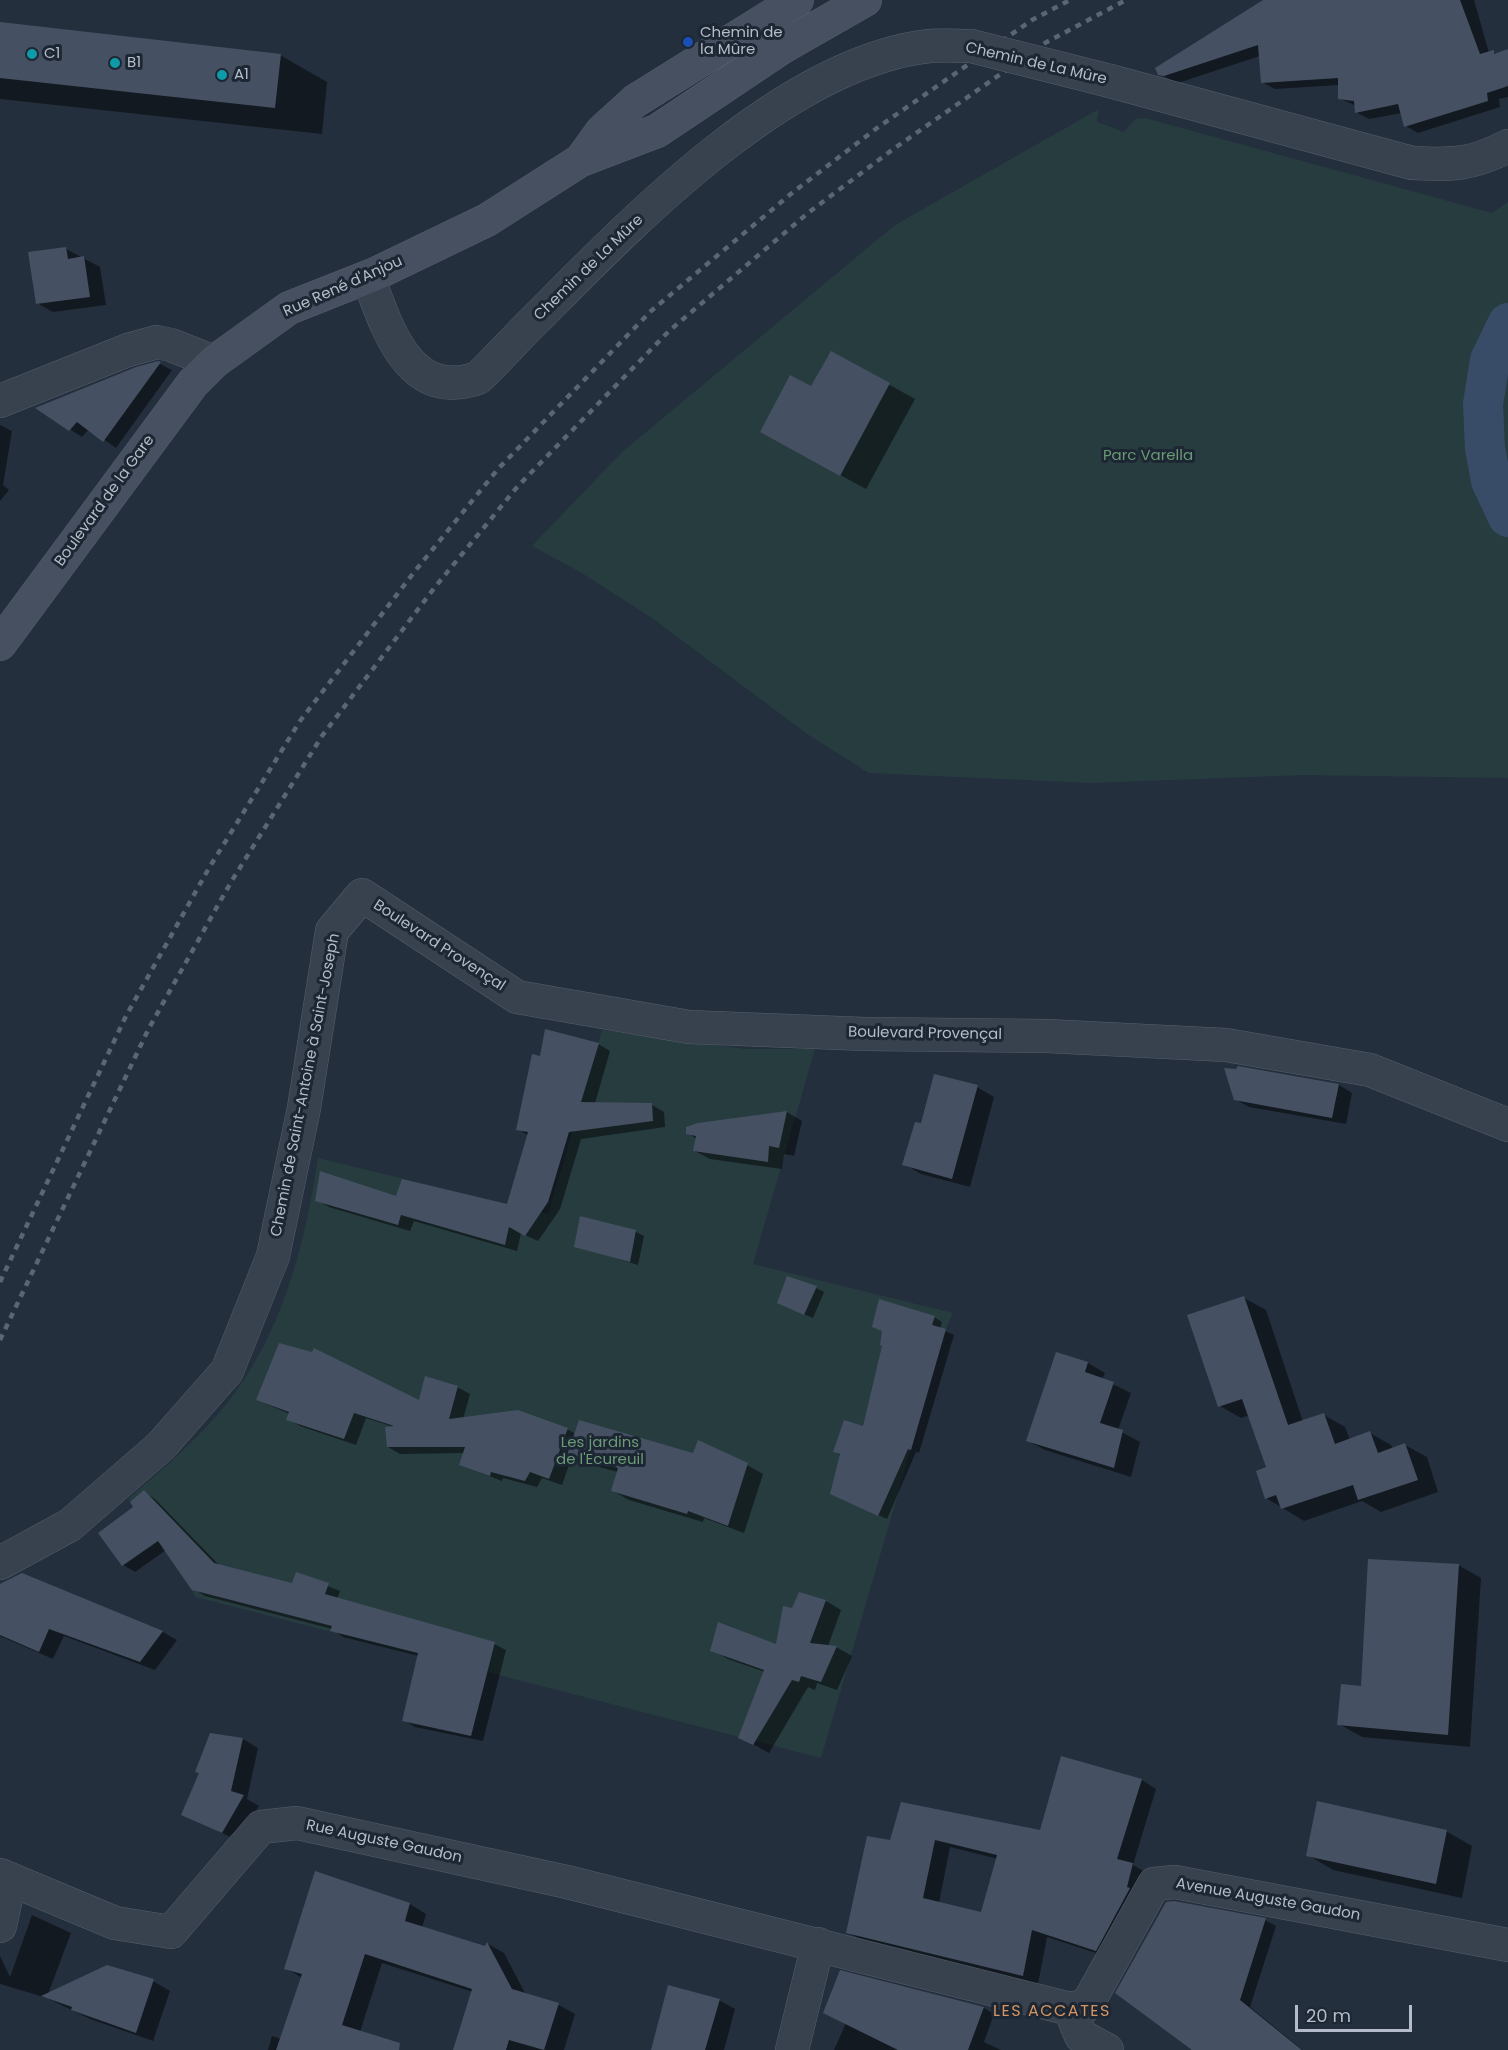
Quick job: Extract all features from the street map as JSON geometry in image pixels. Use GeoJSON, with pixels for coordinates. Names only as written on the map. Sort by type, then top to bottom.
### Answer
{"type":"FeatureCollection","features":[{"type":"Feature","properties":{"kind":"main road"},"geometry":{"type":"LineString","coordinates":[[581,160],[602,130],[635,101],[797,0]]}},
{"type":"Feature","properties":{"kind":"main road"},"geometry":{"type":"LineString","coordinates":[[581,160],[657,131],[781,48],[864,1]]}},
{"type":"Feature","properties":{"kind":"main road","name":"Rue René d'Anjou"},"geometry":{"type":"LineString","coordinates":[[214,362],[288,308],[368,277],[486,220],[581,160]]}},
{"type":"Feature","properties":{"kind":"main road","name":"Boulevard de la Gare"},"geometry":{"type":"LineString","coordinates":[[0,644],[193,382],[214,362]]}},
{"type":"Feature","properties":{"kind":"street","name":"Chemin de La Mûre"},"geometry":{"type":"LineString","coordinates":[[368,277],[390,335],[415,369],[436,380],[461,384],[478,378],[618,237],[723,147],[792,97],[847,69],[895,53],[930,46],[971,46],[1110,81],[1412,163],[1450,165],[1481,160],[1508,146]]}},
{"type":"Feature","properties":{"kind":"street"},"geometry":{"type":"LineString","coordinates":[[0,401],[128,350],[157,342],[171,345],[214,362]]}},
{"type":"Feature","properties":{"kind":"street","name":"Boulevard Provençal"},"geometry":{"type":"LineString","coordinates":[[362,895],[517,997],[689,1027],[865,1034],[1047,1036],[1226,1045],[1370,1070],[1508,1125]]}},
{"type":"Feature","properties":{"kind":"street","name":"Chemin de Saint-Antoine à Saint-Joseph"},"geometry":{"type":"LineString","coordinates":[[0,1563],[70,1525],[161,1446],[227,1371],[273,1256],[304,1108],[332,931],[362,895]]}},
{"type":"Feature","properties":{"kind":"street","name":"Rue Auguste Gaudon"},"geometry":{"type":"LineString","coordinates":[[5,1877],[115,1923],[171,1932],[261,1827],[297,1823],[567,1882],[818,1944]]}},
{"type":"Feature","properties":{"kind":"street"},"geometry":{"type":"LineString","coordinates":[[0,1926],[5,1877]]}},
{"type":"Feature","properties":{"kind":"street","name":"Avenue Auguste Gaudon"},"geometry":{"type":"LineString","coordinates":[[1070,2009],[1087,2005],[1154,1884],[1175,1882],[1508,1945]]}},
{"type":"Feature","properties":{"kind":"street"},"geometry":{"type":"LineString","coordinates":[[792,2050],[818,1944],[1070,2009],[1081,2036],[1107,2050]]}},
{"type":"Feature","properties":{"kind":"green space","name":"Parc Varella"},"geometry":{"type":"Polygon","coordinates":[[[1099,109],[1097,122],[1124,132],[1135,119],[1145,118],[1492,213],[1508,202],[1508,778],[1303,775],[1091,783],[869,773],[810,736],[652,618],[580,572],[532,546],[622,452],[895,225],[1099,109]]]}},
{"type":"Feature","properties":{"kind":"green space","name":"Les jardins de l'Ecureuil"},"geometry":{"type":"Polygon","coordinates":[[[602,1030],[745,1049],[815,1049],[753,1264],[953,1313],[946,1329],[821,1758],[196,1597],[128,1499],[212,1421],[235,1393],[254,1363],[271,1331],[296,1264],[318,1158],[548,1214],[602,1030]]]}},
{"type":"Feature","properties":{"kind":"building"},"geometry":{"type":"Polygon","coordinates":[[[1263,0],[1460,0],[1480,54],[1494,50],[1494,54],[1508,49],[1508,86],[1487,93],[1488,101],[1404,127],[1398,104],[1355,113],[1354,101],[1338,99],[1338,78],[1261,83],[1258,45],[1164,76],[1158,75],[1155,68],[1263,0]]]}},
{"type":"Feature","properties":{"kind":"building"},"geometry":{"type":"Polygon","coordinates":[[[0,22],[281,54],[275,108],[0,78],[0,22]]]}},
{"type":"Feature","properties":{"kind":"building"},"geometry":{"type":"Polygon","coordinates":[[[66,247],[68,259],[84,256],[90,297],[36,304],[28,252],[66,247]]]}},
{"type":"Feature","properties":{"kind":"building"},"geometry":{"type":"Polygon","coordinates":[[[831,351],[890,383],[840,476],[760,432],[790,375],[811,386],[831,351]]]}},
{"type":"Feature","properties":{"kind":"building"},"geometry":{"type":"Polygon","coordinates":[[[161,362],[103,442],[77,422],[69,431],[35,408],[136,367],[161,362]]]}},
{"type":"Feature","properties":{"kind":"building"},"geometry":{"type":"Polygon","coordinates":[[[545,1029],[599,1043],[581,1102],[652,1103],[653,1121],[569,1132],[548,1202],[525,1236],[509,1227],[505,1245],[401,1215],[398,1225],[315,1201],[320,1171],[396,1196],[402,1179],[507,1204],[528,1132],[516,1130],[532,1054],[540,1056],[545,1029]]]}},
{"type":"Feature","properties":{"kind":"building"},"geometry":{"type":"Polygon","coordinates":[[[1238,1066],[1339,1084],[1332,1118],[1234,1100],[1224,1068],[1236,1069],[1238,1066]]]}},
{"type":"Feature","properties":{"kind":"building"},"geometry":{"type":"Polygon","coordinates":[[[934,1074],[978,1085],[952,1179],[902,1165],[915,1122],[921,1123],[934,1074]]]}},
{"type":"Feature","properties":{"kind":"building"},"geometry":{"type":"Polygon","coordinates":[[[787,1111],[779,1148],[769,1146],[768,1162],[693,1151],[696,1136],[686,1134],[686,1127],[698,1123],[787,1111]]]}},
{"type":"Feature","properties":{"kind":"building"},"geometry":{"type":"Polygon","coordinates":[[[580,1216],[636,1230],[630,1262],[574,1247],[580,1216]]]}},
{"type":"Feature","properties":{"kind":"building"},"geometry":{"type":"Polygon","coordinates":[[[787,1276],[817,1286],[804,1315],[777,1303],[787,1276]]]}},
{"type":"Feature","properties":{"kind":"building"},"geometry":{"type":"Polygon","coordinates":[[[1244,1296],[1288,1425],[1324,1413],[1335,1444],[1370,1431],[1378,1453],[1405,1443],[1418,1480],[1358,1500],[1353,1485],[1281,1509],[1276,1495],[1265,1499],[1256,1471],[1266,1467],[1242,1399],[1218,1407],[1187,1315],[1244,1296]]]}},
{"type":"Feature","properties":{"kind":"building"},"geometry":{"type":"Polygon","coordinates":[[[879,1299],[935,1316],[932,1325],[946,1329],[911,1450],[908,1449],[878,1516],[830,1494],[840,1454],[833,1452],[844,1420],[863,1426],[882,1346],[880,1345],[882,1331],[872,1327],[879,1299]]]}},
{"type":"Feature","properties":{"kind":"building"},"geometry":{"type":"Polygon","coordinates":[[[279,1343],[312,1352],[314,1348],[419,1400],[425,1376],[458,1386],[449,1419],[518,1410],[568,1428],[549,1479],[530,1472],[525,1481],[491,1472],[490,1476],[459,1465],[465,1447],[387,1447],[385,1427],[394,1426],[354,1413],[344,1439],[286,1420],[289,1412],[256,1400],[279,1343]]]}},
{"type":"Feature","properties":{"kind":"building"},"geometry":{"type":"Polygon","coordinates":[[[1056,1352],[1088,1362],[1085,1372],[1114,1382],[1100,1423],[1123,1430],[1114,1468],[1026,1441],[1056,1352]]]}},
{"type":"Feature","properties":{"kind":"building"},"geometry":{"type":"Polygon","coordinates":[[[579,1420],[693,1453],[698,1440],[748,1463],[728,1526],[688,1511],[687,1514],[611,1491],[618,1468],[567,1455],[579,1420]]]}},
{"type":"Feature","properties":{"kind":"building"},"geometry":{"type":"Polygon","coordinates":[[[144,1490],[214,1563],[292,1583],[296,1572],[329,1583],[325,1594],[495,1642],[471,1736],[402,1721],[418,1653],[330,1631],[332,1626],[192,1590],[158,1541],[122,1566],[98,1533],[133,1507],[130,1502],[144,1490]]]}},
{"type":"Feature","properties":{"kind":"building"},"geometry":{"type":"Polygon","coordinates":[[[1368,1559],[1459,1564],[1448,1735],[1337,1725],[1341,1684],[1361,1686],[1368,1559]]]}},
{"type":"Feature","properties":{"kind":"building"},"geometry":{"type":"Polygon","coordinates":[[[22,1573],[163,1631],[140,1662],[49,1629],[39,1652],[0,1635],[0,1584],[22,1573]]]}},
{"type":"Feature","properties":{"kind":"building"},"geometry":{"type":"Polygon","coordinates":[[[799,1592],[826,1600],[810,1643],[837,1646],[821,1682],[801,1676],[799,1682],[792,1680],[753,1745],[738,1738],[764,1670],[710,1651],[718,1622],[776,1644],[783,1606],[792,1608],[799,1592]]]}},
{"type":"Feature","properties":{"kind":"building"},"geometry":{"type":"Polygon","coordinates":[[[210,1733],[243,1738],[231,1791],[244,1795],[222,1833],[181,1815],[199,1773],[195,1772],[210,1733]]]}},
{"type":"Feature","properties":{"kind":"building"},"geometry":{"type":"Polygon","coordinates":[[[1061,1756],[1142,1779],[1117,1859],[1133,1863],[1127,1887],[1130,1888],[1096,1951],[1032,1930],[1023,1976],[846,1933],[867,1836],[890,1840],[901,1802],[1040,1830],[1061,1756]],[[935,1840],[923,1898],[981,1912],[997,1855],[935,1840]]]}},
{"type":"Feature","properties":{"kind":"building"},"geometry":{"type":"Polygon","coordinates":[[[1317,1801],[1447,1830],[1436,1884],[1306,1856],[1317,1801]]]}},
{"type":"Feature","properties":{"kind":"building"},"geometry":{"type":"Polygon","coordinates":[[[315,1871],[410,1903],[405,1921],[485,1946],[487,1942],[512,1989],[559,2003],[544,2050],[509,2040],[506,2050],[453,2050],[472,1989],[365,1954],[342,2025],[400,2043],[399,2050],[276,2050],[302,1974],[284,1969],[315,1871]]]}},
{"type":"Feature","properties":{"kind":"building"},"geometry":{"type":"Polygon","coordinates":[[[1174,1901],[1266,1918],[1240,2000],[1302,2050],[1192,2050],[1115,1993],[1166,1902],[1174,1901]]]}},
{"type":"Feature","properties":{"kind":"building"},"geometry":{"type":"Polygon","coordinates":[[[107,1965],[154,1979],[136,2033],[71,2010],[72,2007],[41,1996],[107,1965]]]}},
{"type":"Feature","properties":{"kind":"building"},"geometry":{"type":"Polygon","coordinates":[[[840,1970],[984,2007],[968,2050],[898,2050],[823,2013],[840,1970]]]}},
{"type":"Feature","properties":{"kind":"building"},"geometry":{"type":"Polygon","coordinates":[[[668,1985],[720,1999],[705,2050],[651,2050],[668,1985]]]}},
{"type":"Feature","properties":{"kind":"waterway"},"geometry":{"type":"LineString","coordinates":[[1508,323],[1490,360],[1483,404],[1485,448],[1491,481],[1508,517]]}},
{"type":"Feature","properties":{"kind":"railway"},"geometry":{"type":"LineString","coordinates":[[0,1282],[126,1016],[209,868],[300,721],[415,571],[498,469],[651,311],[792,193],[877,128],[1032,20],[1070,0]]}},
{"type":"Feature","properties":{"kind":"railway"},"geometry":{"type":"LineString","coordinates":[[0,1340],[149,1028],[231,882],[322,736],[435,587],[518,486],[669,331],[808,213],[892,150],[1045,43],[1126,0]]}},
{"type":"Feature","properties":{"kind":"place","name":"Chemin de la Mûre"},"geometry":{"type":"Point","coordinates":[688,42]}},
{"type":"Feature","properties":{"kind":"place","name":"C1"},"geometry":{"type":"Point","coordinates":[32,54]}},
{"type":"Feature","properties":{"kind":"place","name":"B1"},"geometry":{"type":"Point","coordinates":[115,63]}},
{"type":"Feature","properties":{"kind":"place","name":"A1"},"geometry":{"type":"Point","coordinates":[222,75]}},
{"type":"Feature","properties":{"kind":"district","name":"LES ACCATES"},"geometry":{"type":"Point","coordinates":[1052,2012]}}]}
